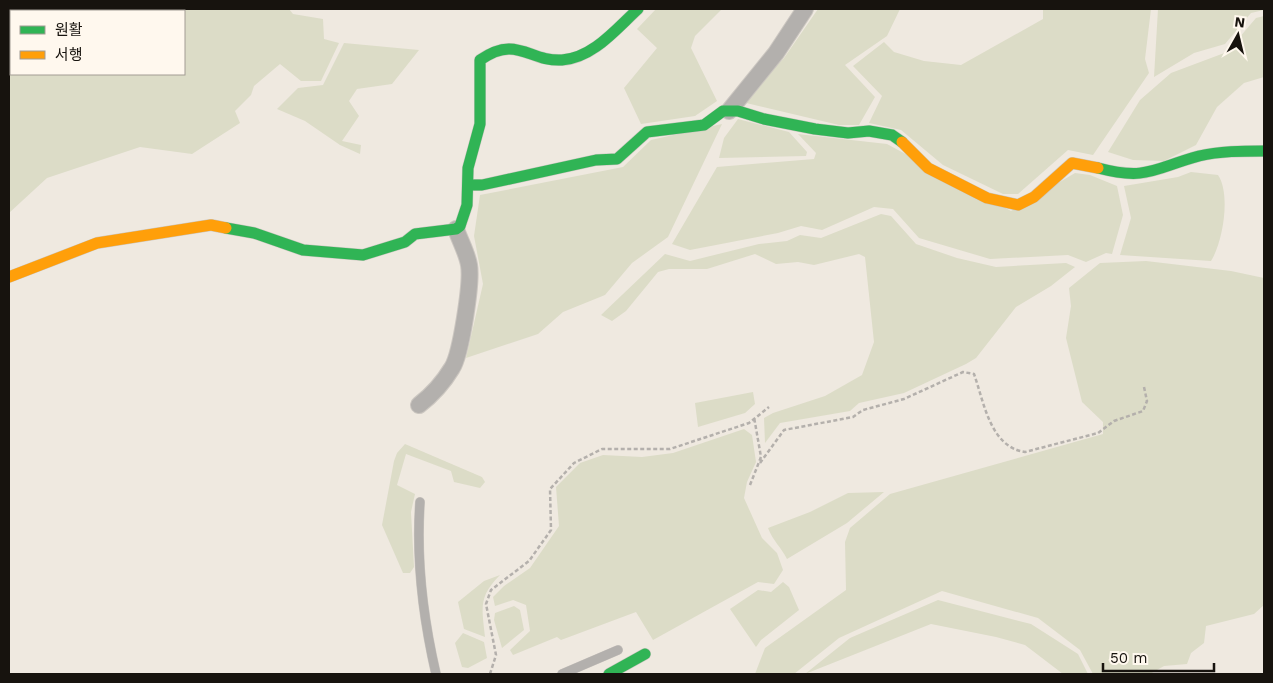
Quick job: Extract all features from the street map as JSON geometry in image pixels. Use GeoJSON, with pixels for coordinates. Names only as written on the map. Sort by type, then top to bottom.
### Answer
{"type":"FeatureCollection","features":[{"type":"Feature","properties":{"kind":"street"},"geometry":{"type":"LineString","coordinates":[[9,277],[97,243],[211,225],[254,233],[303,250],[363,255],[405,242],[415,234],[456,229],[460,226],[467,205],[468,168],[480,124],[480,60],[490,53],[516,48],[542,57],[562,60],[593,50],[638,9]]}},
{"type":"Feature","properties":{"kind":"street"},"geometry":{"type":"LineString","coordinates":[[729,111],[776,53],[805,9]]}},
{"type":"Feature","properties":{"kind":"street"},"geometry":{"type":"LineString","coordinates":[[468,184],[482,185],[596,160],[618,159],[648,132],[704,125],[723,111],[738,111],[764,119],[815,129],[848,133],[869,131],[892,135],[905,144],[928,168],[987,198],[1018,204],[1034,197],[1072,163],[1089,165],[1110,172],[1136,174],[1165,170],[1198,156],[1231,151],[1264,151]]}},
{"type":"Feature","properties":{"kind":"street"},"geometry":{"type":"LineString","coordinates":[[419,406],[435,392],[453,366],[458,344],[470,286],[469,265],[456,229]]}},
{"type":"Feature","properties":{"kind":"street"},"geometry":{"type":"LineString","coordinates":[[609,674],[645,654]]}},
{"type":"Feature","properties":{"kind":"lane"},"geometry":{"type":"LineString","coordinates":[[420,502],[418,532],[425,627],[436,674]]}},
{"type":"Feature","properties":{"kind":"lane"},"geometry":{"type":"LineString","coordinates":[[562,674],[618,650]]}},
{"type":"Feature","properties":{"kind":"path"},"geometry":{"type":"LineString","coordinates":[[750,485],[760,463],[784,430],[853,417],[863,410],[904,399],[963,372],[974,374],[993,430],[1015,451],[1025,452],[1098,433],[1114,421],[1143,411],[1147,401],[1144,387]]}},
{"type":"Feature","properties":{"kind":"path"},"geometry":{"type":"LineString","coordinates":[[490,674],[496,655],[486,604],[491,590],[529,561],[551,530],[550,489],[574,463],[602,449],[670,449],[750,422],[769,406]]}},
{"type":"Feature","properties":{"kind":"path"},"geometry":{"type":"LineString","coordinates":[[754,417],[761,456],[760,463]]}},
{"type":"Feature","properties":{"kind":"green space"},"geometry":{"type":"Polygon","coordinates":[[[9,9],[289,9],[293,14],[323,19],[324,39],[339,43],[321,81],[301,81],[280,64],[254,86],[251,95],[235,111],[240,123],[192,154],[140,147],[47,178],[9,213],[9,9]]]}},
{"type":"Feature","properties":{"kind":"green space"},"geometry":{"type":"Polygon","coordinates":[[[656,9],[722,9],[695,36],[691,48],[717,101],[695,116],[641,124],[624,88],[657,48],[637,29],[656,9]]]}},
{"type":"Feature","properties":{"kind":"green space"},"geometry":{"type":"Polygon","coordinates":[[[818,9],[900,9],[887,36],[845,65],[875,97],[859,125],[839,125],[742,102],[784,58],[818,9]]]}},
{"type":"Feature","properties":{"kind":"green space"},"geometry":{"type":"Polygon","coordinates":[[[1043,9],[1151,9],[1145,59],[1149,73],[1093,155],[1068,150],[1018,194],[1003,194],[943,165],[901,130],[869,123],[882,96],[853,66],[884,42],[894,52],[924,61],[961,65],[1043,19],[1043,9]]]}},
{"type":"Feature","properties":{"kind":"green space"},"geometry":{"type":"Polygon","coordinates":[[[1158,9],[1264,10],[1251,13],[1225,44],[1194,53],[1154,77],[1158,9]]]}},
{"type":"Feature","properties":{"kind":"green space"},"geometry":{"type":"Polygon","coordinates":[[[1264,16],[1264,77],[1244,83],[1217,107],[1196,145],[1164,161],[1133,160],[1108,152],[1140,100],[1171,73],[1227,52],[1256,18],[1264,16]]]}},
{"type":"Feature","properties":{"kind":"green space"},"geometry":{"type":"Polygon","coordinates":[[[344,43],[419,50],[392,84],[357,89],[349,101],[359,116],[342,141],[361,145],[360,154],[340,145],[305,121],[277,109],[298,88],[323,85],[344,43]]]}},
{"type":"Feature","properties":{"kind":"green space"},"geometry":{"type":"Polygon","coordinates":[[[738,119],[789,132],[807,152],[806,156],[719,158],[724,138],[738,119]]]}},
{"type":"Feature","properties":{"kind":"green space"},"geometry":{"type":"Polygon","coordinates":[[[722,124],[668,237],[632,263],[605,295],[563,312],[538,334],[466,358],[483,284],[474,236],[480,195],[623,167],[651,140],[722,124]]]}},
{"type":"Feature","properties":{"kind":"green space"},"geometry":{"type":"Polygon","coordinates":[[[798,134],[887,144],[1011,211],[1075,173],[1090,175],[1117,186],[1123,215],[1112,254],[1106,253],[1086,262],[1068,255],[990,259],[919,238],[893,209],[874,207],[822,230],[801,226],[778,233],[690,250],[672,244],[717,167],[814,159],[816,153],[798,134]]]}},
{"type":"Feature","properties":{"kind":"green space"},"geometry":{"type":"Polygon","coordinates":[[[1191,172],[1218,175],[1222,183],[1225,206],[1224,218],[1219,242],[1211,261],[1120,255],[1131,218],[1124,186],[1178,177],[1191,172]]]}},
{"type":"Feature","properties":{"kind":"green space"},"geometry":{"type":"Polygon","coordinates":[[[881,214],[891,216],[916,244],[957,258],[996,267],[1066,263],[1075,267],[1051,286],[1016,307],[976,358],[966,364],[904,393],[859,403],[850,411],[780,423],[765,443],[764,418],[773,413],[825,396],[862,375],[874,342],[865,257],[859,254],[814,265],[798,262],[776,264],[755,254],[707,269],[669,269],[658,272],[626,311],[612,321],[601,315],[665,254],[690,261],[759,244],[787,241],[800,235],[821,238],[881,214]]]}},
{"type":"Feature","properties":{"kind":"green space"},"geometry":{"type":"Polygon","coordinates":[[[1146,261],[1231,271],[1264,278],[1264,605],[1254,614],[1206,626],[1204,643],[1191,653],[1187,664],[1164,666],[1150,674],[1093,674],[1080,650],[1038,618],[942,591],[839,638],[794,674],[755,674],[765,648],[846,590],[845,542],[850,528],[890,494],[1103,434],[1103,422],[1082,402],[1066,338],[1071,306],[1069,288],[1100,263],[1146,261]]]}},
{"type":"Feature","properties":{"kind":"green space"},"geometry":{"type":"Polygon","coordinates":[[[753,392],[755,404],[745,413],[698,427],[695,403],[753,392]]]}},
{"type":"Feature","properties":{"kind":"green space"},"geometry":{"type":"Polygon","coordinates":[[[744,429],[752,435],[756,462],[747,482],[744,498],[762,538],[777,553],[783,570],[774,584],[758,582],[653,640],[636,612],[561,640],[557,637],[513,655],[510,650],[530,631],[526,605],[513,600],[495,606],[493,597],[504,586],[530,568],[559,526],[556,487],[580,463],[603,455],[642,457],[673,453],[744,429]]]}},
{"type":"Feature","properties":{"kind":"green space"},"geometry":{"type":"Polygon","coordinates":[[[405,444],[482,477],[485,482],[480,488],[454,482],[451,471],[406,454],[397,485],[415,494],[411,512],[414,567],[410,573],[403,573],[382,525],[394,461],[397,453],[405,444]]]}},
{"type":"Feature","properties":{"kind":"green space"},"geometry":{"type":"Polygon","coordinates":[[[884,492],[847,523],[787,559],[768,528],[810,512],[848,493],[884,492]]]}},
{"type":"Feature","properties":{"kind":"green space"},"geometry":{"type":"Polygon","coordinates":[[[500,575],[488,590],[483,603],[485,637],[464,629],[458,602],[484,581],[500,575]]]}},
{"type":"Feature","properties":{"kind":"green space"},"geometry":{"type":"Polygon","coordinates":[[[783,582],[789,587],[799,610],[761,640],[756,647],[730,609],[758,590],[771,592],[783,582]]]}},
{"type":"Feature","properties":{"kind":"green space"},"geometry":{"type":"Polygon","coordinates":[[[938,600],[1031,624],[1078,654],[1088,674],[1063,674],[1025,645],[931,624],[805,674],[850,638],[938,600]]]}},
{"type":"Feature","properties":{"kind":"green space"},"geometry":{"type":"Polygon","coordinates":[[[514,606],[520,610],[524,630],[502,648],[494,620],[495,613],[514,606]]]}},
{"type":"Feature","properties":{"kind":"green space"},"geometry":{"type":"Polygon","coordinates":[[[463,633],[484,642],[487,658],[468,668],[462,667],[455,643],[463,633]]]}},
{"type":"Feature","properties":{"kind":"traffic: fast"},"geometry":{"type":"LineString","coordinates":[[226,228],[254,233],[303,250],[363,255],[405,242],[415,234],[456,229],[460,226],[467,205],[468,168],[480,124],[480,60],[504,49],[514,49],[551,60],[573,58],[594,48],[638,9]]}},
{"type":"Feature","properties":{"kind":"traffic: fast"},"geometry":{"type":"LineString","coordinates":[[468,185],[482,185],[596,160],[617,159],[647,132],[704,125],[723,111],[738,111],[764,119],[815,129],[848,133],[869,131],[892,135],[902,142]]}},
{"type":"Feature","properties":{"kind":"traffic: fast"},"geometry":{"type":"LineString","coordinates":[[1098,168],[1115,172],[1140,173],[1207,154],[1264,151]]}},
{"type":"Feature","properties":{"kind":"traffic: fast"},"geometry":{"type":"LineString","coordinates":[[609,674],[645,654]]}},
{"type":"Feature","properties":{"kind":"traffic: slow"},"geometry":{"type":"LineString","coordinates":[[902,142],[928,168],[987,198],[1018,205],[1034,197],[1072,163],[1098,168]]}},
{"type":"Feature","properties":{"kind":"traffic: slow"},"geometry":{"type":"LineString","coordinates":[[9,277],[97,243],[211,225],[226,228]]}}]}
